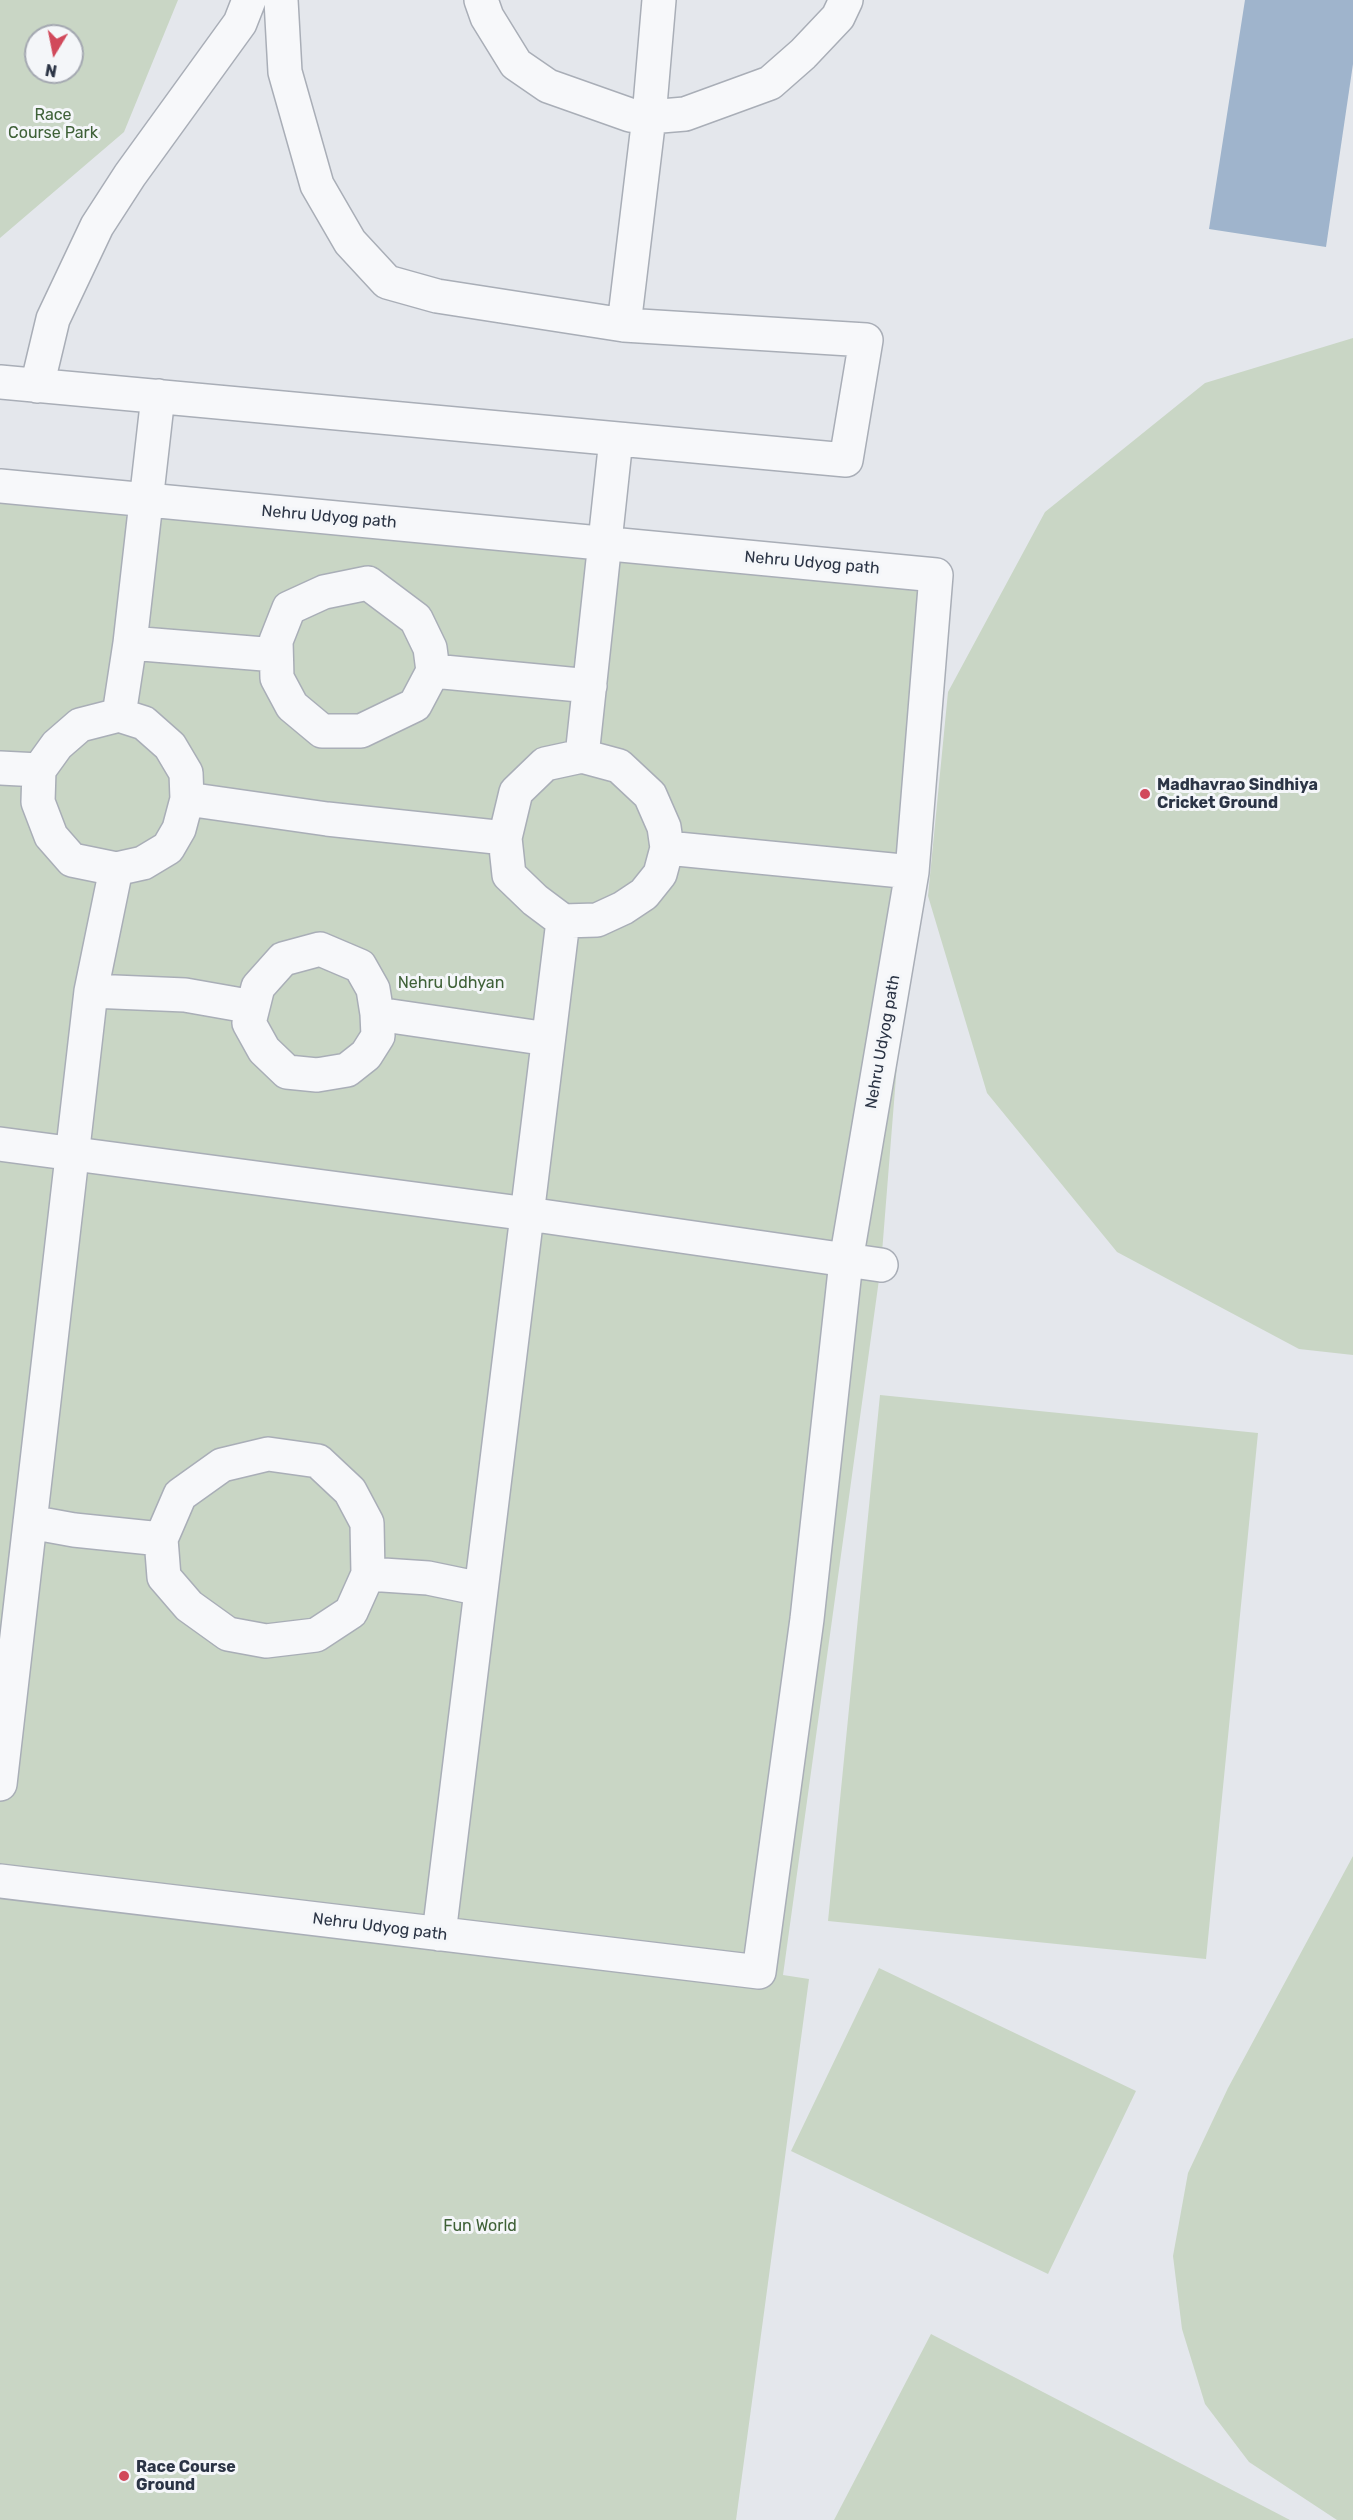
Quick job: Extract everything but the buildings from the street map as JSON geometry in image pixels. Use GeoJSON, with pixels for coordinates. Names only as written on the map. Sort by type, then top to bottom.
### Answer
{"type":"FeatureCollection","features":[{"type":"Feature","properties":{"kind":"street"},"geometry":{"type":"LineString","coordinates":[[37,386],[53,319],[97,226],[130,175],[240,23],[249,0]]}},
{"type":"Feature","properties":{"kind":"street"},"geometry":{"type":"LineString","coordinates":[[0,382],[846,460],[866,340],[624,325],[448,298],[387,282],[350,242],[317,185],[285,72],[281,0]]}},
{"type":"Feature","properties":{"kind":"street"},"geometry":{"type":"LineString","coordinates":[[481,0],[487,16],[516,64],[524,70],[548,86],[630,115],[649,117],[685,114],[770,83],[803,54],[838,17],[846,0]]}},
{"type":"Feature","properties":{"kind":"street"},"geometry":{"type":"LineString","coordinates":[[624,325],[649,117],[659,0]]}},
{"type":"Feature","properties":{"kind":"street"},"geometry":{"type":"LineString","coordinates":[[119,715],[130,643],[158,396]]}},
{"type":"Feature","properties":{"kind":"street"},"geometry":{"type":"LineString","coordinates":[[582,756],[616,439]]}},
{"type":"Feature","properties":{"kind":"street","name":"Nehru Udyog path"},"geometry":{"type":"LineString","coordinates":[[0,486],[936,575],[912,872],[846,1261],[807,1619],[759,1972],[0,1881]]}},
{"type":"Feature","properties":{"kind":"street"},"geometry":{"type":"LineString","coordinates":[[368,583],[416,619],[430,648],[433,671],[415,705],[361,731],[322,731],[292,706],[277,678],[276,641],[290,608],[324,591],[368,583]]}},
{"type":"Feature","properties":{"kind":"street"},"geometry":{"type":"LineString","coordinates":[[130,643],[276,655]]}},
{"type":"Feature","properties":{"kind":"street"},"geometry":{"type":"LineString","coordinates":[[433,671],[590,686]]}},
{"type":"Feature","properties":{"kind":"street"},"geometry":{"type":"LineString","coordinates":[[119,715],[144,723],[170,746],[186,773],[188,799],[179,829],[168,848],[143,863],[116,869],[72,860],[51,836],[38,802],[39,770],[57,745],[80,725],[119,715]]}},
{"type":"Feature","properties":{"kind":"street"},"geometry":{"type":"LineString","coordinates":[[582,756],[619,766],[650,795],[664,827],[667,848],[660,874],[644,894],[623,908],[597,920],[563,921],[535,900],[509,875],[505,838],[516,792],[545,764],[582,756]]}},
{"type":"Feature","properties":{"kind":"street"},"geometry":{"type":"LineString","coordinates":[[0,768],[39,770]]}},
{"type":"Feature","properties":{"kind":"street"},"geometry":{"type":"LineString","coordinates":[[188,799],[327,819],[505,838]]}},
{"type":"Feature","properties":{"kind":"street"},"geometry":{"type":"LineString","coordinates":[[667,848],[912,872]]}},
{"type":"Feature","properties":{"kind":"street"},"geometry":{"type":"LineString","coordinates":[[0,1784],[91,992],[116,869]]}},
{"type":"Feature","properties":{"kind":"street"},"geometry":{"type":"LineString","coordinates":[[439,1934],[563,921]]}},
{"type":"Feature","properties":{"kind":"street"},"geometry":{"type":"LineString","coordinates":[[320,949],[360,966],[373,989],[377,1014],[378,1036],[366,1055],[347,1070],[317,1075],[286,1072],[264,1050],[249,1023],[258,987],[283,959],[320,949]]}},
{"type":"Feature","properties":{"kind":"street"},"geometry":{"type":"LineString","coordinates":[[91,992],[185,995],[253,1007]]}},
{"type":"Feature","properties":{"kind":"street"},"geometry":{"type":"LineString","coordinates":[[377,1014],[548,1039]]}},
{"type":"Feature","properties":{"kind":"street"},"geometry":{"type":"LineString","coordinates":[[0,1144],[528,1214],[881,1265]]}},
{"type":"Feature","properties":{"kind":"street"},"geometry":{"type":"LineString","coordinates":[[268,1454],[318,1461],[350,1491],[367,1523],[368,1574],[351,1612],[316,1635],[266,1641],[228,1634],[189,1606],[164,1578],[161,1539],[180,1495],[222,1465],[268,1454]]}},
{"type":"Feature","properties":{"kind":"street"},"geometry":{"type":"LineString","coordinates":[[30,1522],[74,1530],[161,1539]]}},
{"type":"Feature","properties":{"kind":"street"},"geometry":{"type":"LineString","coordinates":[[368,1574],[428,1578],[481,1589]]}},
{"type":"Feature","properties":{"kind":"green space","name":"Race Course Park"},"geometry":{"type":"Polygon","coordinates":[[[0,0],[178,0],[124,132],[0,238],[0,0]]]}},
{"type":"Feature","properties":{"kind":"green space","name":"Madhavrao Sindhiya Cricket Ground"},"geometry":{"type":"Polygon","coordinates":[[[1353,338],[1353,1355],[1299,1349],[1117,1252],[987,1093],[928,896],[948,692],[1045,512],[1205,383],[1353,338]]]}},
{"type":"Feature","properties":{"kind":"green space","name":"Nehru Udhyan"},"geometry":{"type":"Polygon","coordinates":[[[0,486],[936,575],[881,1265],[783,1975],[809,1979],[736,2520],[0,2520],[0,486]]]}},
{"type":"Feature","properties":{"kind":"green space"},"geometry":{"type":"Polygon","coordinates":[[[880,1395],[1258,1433],[1206,1959],[828,1921],[880,1395]]]}},
{"type":"Feature","properties":{"kind":"green space"},"geometry":{"type":"Polygon","coordinates":[[[1353,1856],[1353,2520],[1337,2520],[1249,2462],[1205,2404],[1182,2329],[1173,2256],[1188,2173],[1228,2088],[1353,1856]]]}},
{"type":"Feature","properties":{"kind":"green space"},"geometry":{"type":"Polygon","coordinates":[[[879,1968],[1136,2091],[1048,2274],[791,2151],[879,1968]]]}},
{"type":"Feature","properties":{"kind":"green space"},"geometry":{"type":"Polygon","coordinates":[[[931,2334],[1290,2520],[834,2520],[931,2334]]]}},
{"type":"Feature","properties":{"kind":"water"},"geometry":{"type":"Polygon","coordinates":[[[1245,0],[1353,0],[1353,64],[1326,247],[1209,229],[1245,0]]]}},
{"type":"Feature","properties":{"kind":"place","name":"Madhavrao Sindhiya Cricket Ground"},"geometry":{"type":"Point","coordinates":[1145,794]}},
{"type":"Feature","properties":{"kind":"place","name":"Race Course Ground"},"geometry":{"type":"Point","coordinates":[124,2476]}},
{"type":"Feature","properties":{"kind":"park label","name":"Fun World"},"geometry":{"type":"Point","coordinates":[480,2226]}}]}
